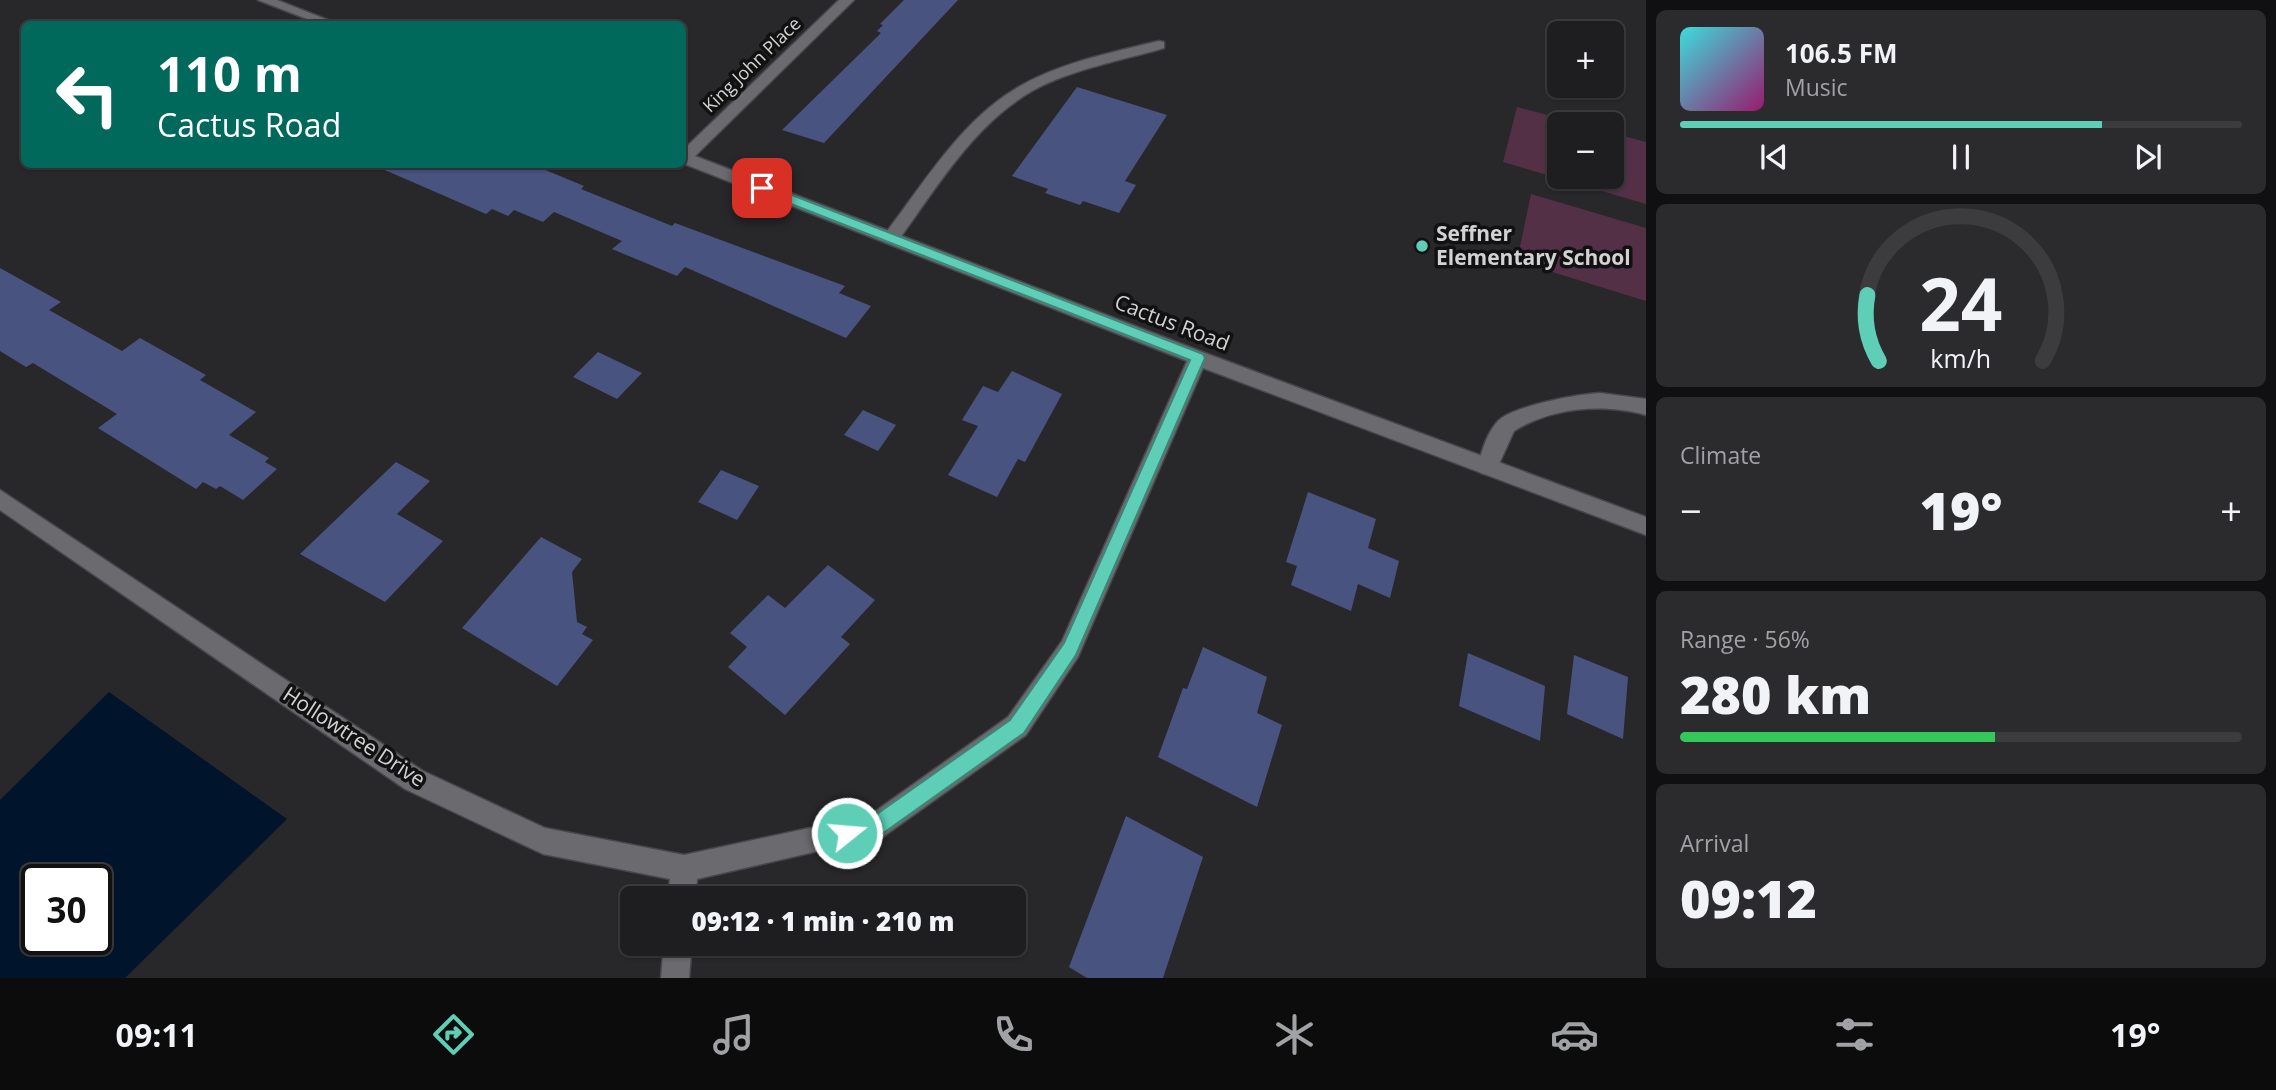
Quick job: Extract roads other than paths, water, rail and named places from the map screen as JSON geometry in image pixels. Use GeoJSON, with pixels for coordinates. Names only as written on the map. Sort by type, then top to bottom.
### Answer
{"type":"FeatureCollection","features":[{"type":"Feature","properties":{"kind":"street"},"geometry":{"type":"LineString","coordinates":[[265,0],[323,21]]}},
{"type":"Feature","properties":{"kind":"street","name":"King John Place"},"geometry":{"type":"LineString","coordinates":[[686,154],[847,0]]}},
{"type":"Feature","properties":{"kind":"street"},"geometry":{"type":"LineString","coordinates":[[891,238],[979,125],[1007,101],[1044,80],[1159,45]]}},
{"type":"Feature","properties":{"kind":"street","name":"Cactus Road"},"geometry":{"type":"LineString","coordinates":[[686,158],[1198,358],[1646,526]]}},
{"type":"Feature","properties":{"kind":"street","name":"Hollowtree Drive"},"geometry":{"type":"LineString","coordinates":[[0,499],[414,780],[543,841],[684,868],[875,827],[1017,726],[1070,649],[1198,358]]}},
{"type":"Feature","properties":{"kind":"street"},"geometry":{"type":"LineString","coordinates":[[1488,467],[1492,450],[1507,425],[1548,408],[1596,400],[1632,402],[1646,407]]}},
{"type":"Feature","properties":{"kind":"street"},"geometry":{"type":"LineString","coordinates":[[683,886],[684,868]]}},
{"type":"Feature","properties":{"kind":"street"},"geometry":{"type":"LineString","coordinates":[[675,978],[677,956]]}},
{"type":"Feature","properties":{"kind":"water"},"geometry":{"type":"Polygon","coordinates":[[[109,692],[287,819],[125,978],[0,978],[0,800],[109,692]]]}},
{"type":"Feature","properties":{"kind":"place","name":"Seffner Elementary School"},"geometry":{"type":"Point","coordinates":[1422,246]}}]}
